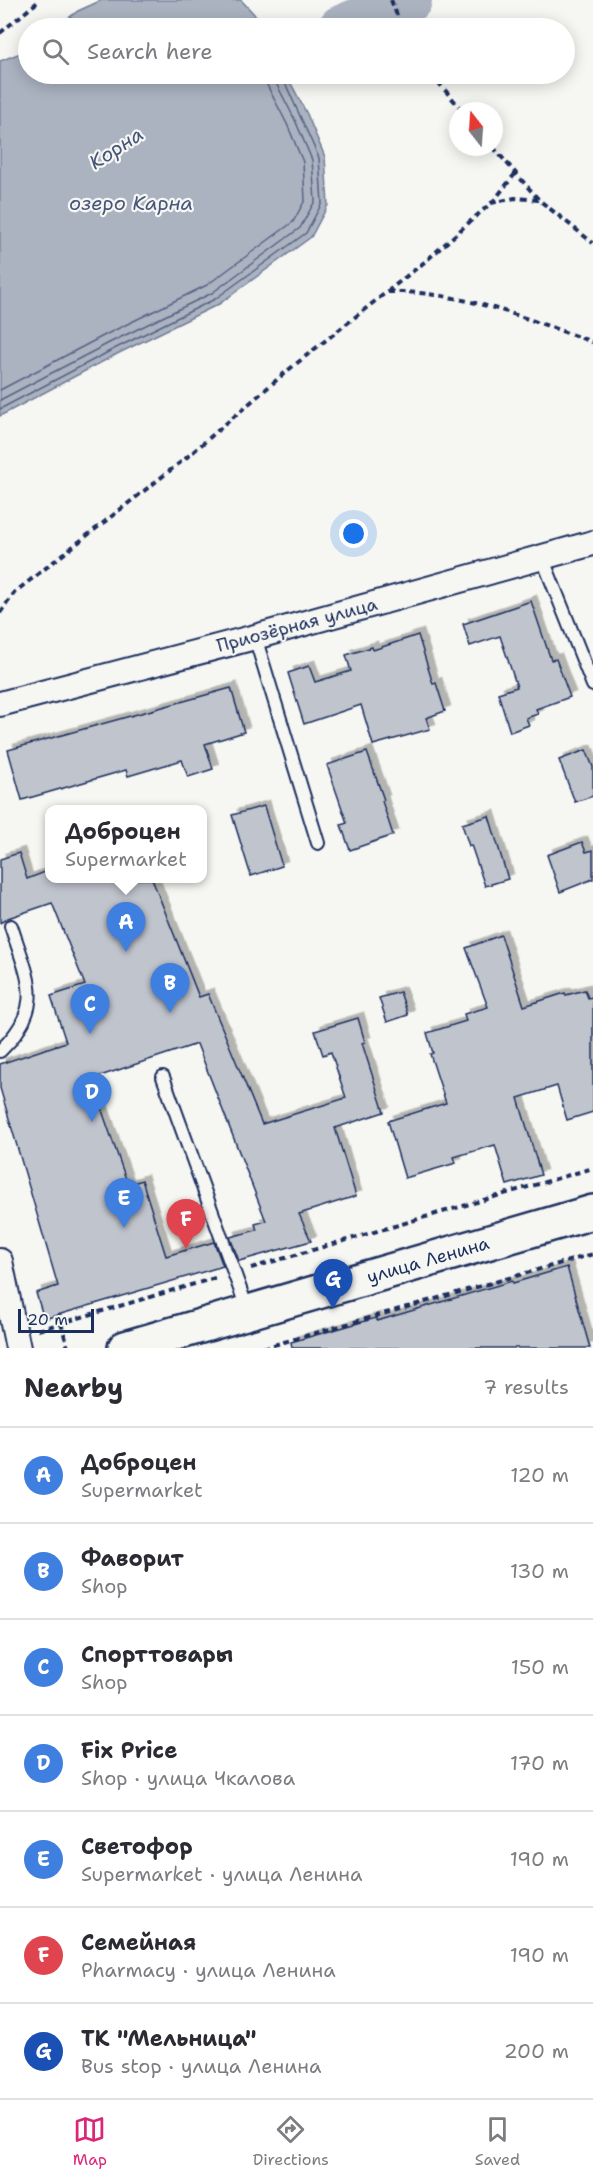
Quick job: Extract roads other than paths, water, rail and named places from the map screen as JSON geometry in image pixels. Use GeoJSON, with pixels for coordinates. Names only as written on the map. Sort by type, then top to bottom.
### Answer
{"type":"FeatureCollection","features":[{"type":"Feature","properties":{"kind":"main road","name":"улица Ленина"},"geometry":{"type":"LineString","coordinates":[[125,1348],[593,1212]]}},
{"type":"Feature","properties":{"kind":"street","name":"Приозёрная улица"},"geometry":{"type":"LineString","coordinates":[[0,704],[255,637],[593,543]]}},
{"type":"Feature","properties":{"kind":"street"},"geometry":{"type":"LineString","coordinates":[[0,1262],[18,1348]]}},
{"type":"Feature","properties":{"kind":"lane"},"geometry":{"type":"LineString","coordinates":[[542,557],[593,685]]}},
{"type":"Feature","properties":{"kind":"lane"},"geometry":{"type":"LineString","coordinates":[[255,637],[318,843]]}},
{"type":"Feature","properties":{"kind":"lane"},"geometry":{"type":"LineString","coordinates":[[0,1051],[14,1038],[21,1027],[29,1007],[31,993],[30,983],[11,926]]}},
{"type":"Feature","properties":{"kind":"lane"},"geometry":{"type":"LineString","coordinates":[[163,1077],[248,1312]]}},
{"type":"Feature","properties":{"kind":"water"},"geometry":{"type":"Polygon","coordinates":[[[102,0],[241,0],[256,18],[69,18],[102,0]]]}},
{"type":"Feature","properties":{"kind":"water","name":"озеро Карна"},"geometry":{"type":"Polygon","coordinates":[[[18,54],[18,84],[291,84],[325,157],[328,205],[311,237],[219,304],[117,354],[0,416],[0,61],[18,54]]]}},
{"type":"Feature","properties":{"kind":"waterway","name":"Корна"},"geometry":{"type":"LineString","coordinates":[[365,18],[409,0]]}},
{"type":"Feature","properties":{"kind":"place","name":"Доброцен"},"geometry":{"type":"Point","coordinates":[126,952]}},
{"type":"Feature","properties":{"kind":"place","name":"Фаворит"},"geometry":{"type":"Point","coordinates":[170,1013]}},
{"type":"Feature","properties":{"kind":"place","name":"Спорттовары"},"geometry":{"type":"Point","coordinates":[90,1034]}},
{"type":"Feature","properties":{"kind":"place","name":"Fix Price"},"geometry":{"type":"Point","coordinates":[92,1122]}},
{"type":"Feature","properties":{"kind":"place","name":"Светофор"},"geometry":{"type":"Point","coordinates":[124,1228]}},
{"type":"Feature","properties":{"kind":"place","name":"Семейная"},"geometry":{"type":"Point","coordinates":[186,1249]}},
{"type":"Feature","properties":{"kind":"place","name":"ТК \"Мельница\""},"geometry":{"type":"Point","coordinates":[333,1309]}}]}
